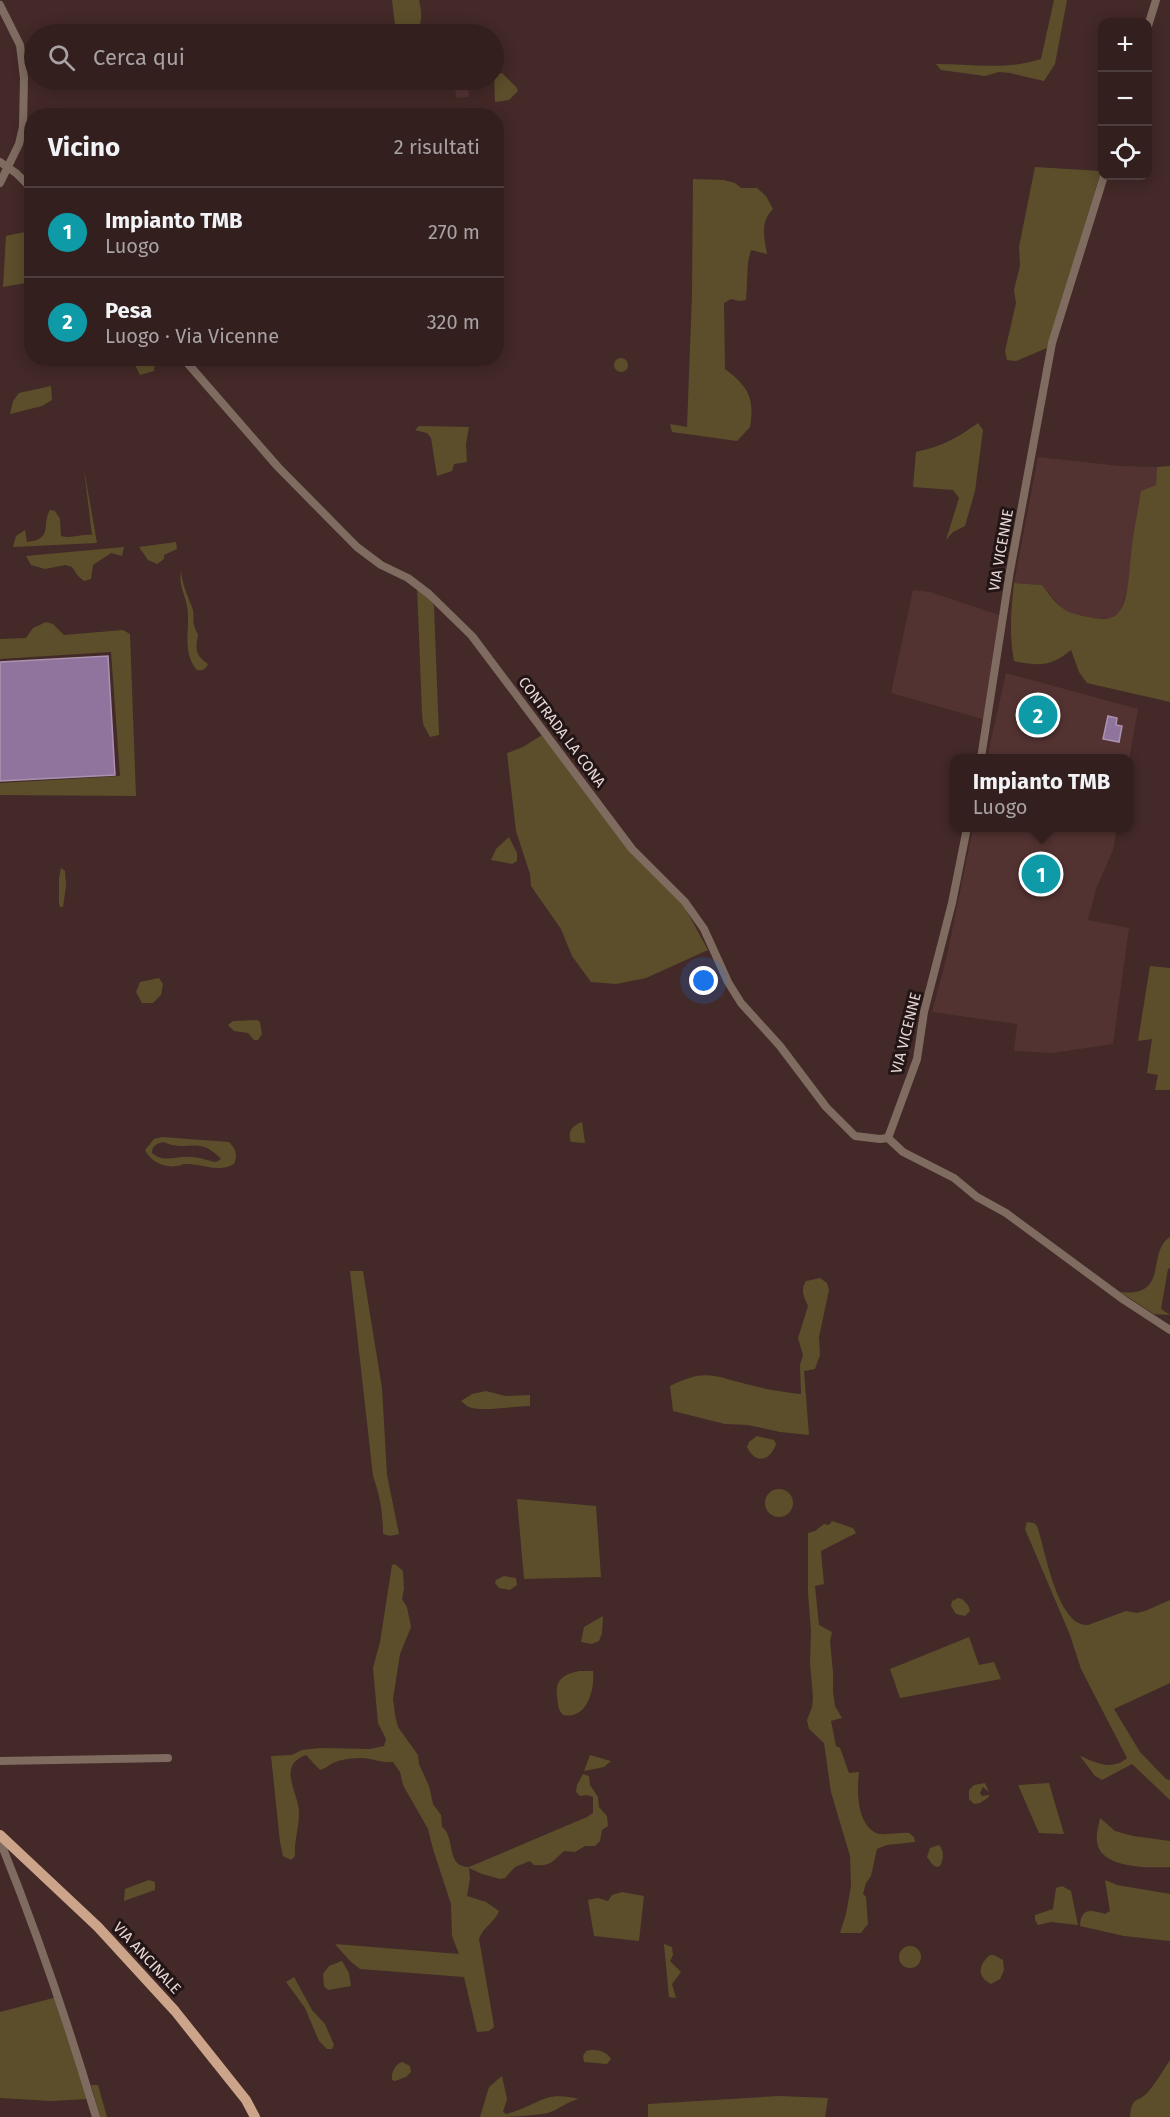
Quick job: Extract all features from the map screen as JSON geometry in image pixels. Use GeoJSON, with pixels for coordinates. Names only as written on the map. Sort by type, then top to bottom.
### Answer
{"type":"FeatureCollection","features":[{"type":"Feature","properties":{"kind":"main road","name":"VIA ANCINALE"},"geometry":{"type":"LineString","coordinates":[[0,1835],[98,1928],[175,2012],[246,2100],[255,2117]]}},
{"type":"Feature","properties":{"kind":"street"},"geometry":{"type":"LineString","coordinates":[[1150,18],[1156,0]]}},
{"type":"Feature","properties":{"kind":"street"},"geometry":{"type":"LineString","coordinates":[[0,5],[20,45],[24,78],[23,127],[20,144],[4,164],[0,183]]}},
{"type":"Feature","properties":{"kind":"street"},"geometry":{"type":"LineString","coordinates":[[4,164],[24,181]]}},
{"type":"Feature","properties":{"kind":"street","name":"VIA VICENNE"},"geometry":{"type":"LineString","coordinates":[[982,754],[1011,571],[1052,345],[1103,180]]}},
{"type":"Feature","properties":{"kind":"street","name":"CONTRADA LA CONA"},"geometry":{"type":"LineString","coordinates":[[190,366],[278,467],[357,547],[381,565],[408,578],[429,594],[472,636],[632,849],[685,902],[704,929],[728,982],[741,1003],[780,1046],[826,1107],[855,1136],[888,1138]]}},
{"type":"Feature","properties":{"kind":"street","name":"VIA VICENNE"},"geometry":{"type":"LineString","coordinates":[[888,1138],[917,1059],[924,1012],[952,903],[966,832]]}},
{"type":"Feature","properties":{"kind":"street"},"geometry":{"type":"LineString","coordinates":[[888,1138],[903,1152],[954,1178],[977,1197],[1006,1213],[1124,1300],[1170,1330]]}},
{"type":"Feature","properties":{"kind":"street"},"geometry":{"type":"LineString","coordinates":[[0,1761],[168,1758]]}},
{"type":"Feature","properties":{"kind":"street"},"geometry":{"type":"LineString","coordinates":[[0,1841],[68,2022],[96,2117]]}},
{"type":"Feature","properties":{"kind":"shaded area"},"geometry":{"type":"Polygon","coordinates":[[[392,0],[419,0],[421,9],[420,24],[395,24],[392,0]]]}},
{"type":"Feature","properties":{"kind":"shaded area"},"geometry":{"type":"Polygon","coordinates":[[[1054,0],[1067,0],[1055,64],[1044,81],[1010,73],[999,72],[985,76],[941,70],[936,64],[989,66],[1041,59],[1054,0]]]}},
{"type":"Feature","properties":{"kind":"shaded area"},"geometry":{"type":"Polygon","coordinates":[[[504,75],[518,91],[509,100],[495,102],[495,90],[504,90],[504,75]]]}},
{"type":"Feature","properties":{"kind":"shaded area"},"geometry":{"type":"Polygon","coordinates":[[[455,90],[469,90],[469,97],[456,98],[455,90]]]}},
{"type":"Feature","properties":{"kind":"shaded area"},"geometry":{"type":"Polygon","coordinates":[[[1035,167],[1098,171],[1098,180],[1047,348],[1016,361],[1007,360],[1005,351],[1016,303],[1014,290],[1020,266],[1019,247],[1035,167]]]}},
{"type":"Feature","properties":{"kind":"shaded area"},"geometry":{"type":"Polygon","coordinates":[[[693,179],[724,180],[735,183],[741,188],[757,188],[766,196],[773,209],[765,224],[767,254],[751,250],[746,300],[731,299],[724,303],[725,369],[744,387],[751,408],[750,427],[737,441],[672,432],[670,424],[687,427],[692,295],[693,179]]]}},
{"type":"Feature","properties":{"kind":"shaded area"},"geometry":{"type":"Polygon","coordinates":[[[24,232],[24,283],[3,287],[6,236],[24,232]]]}},
{"type":"Feature","properties":{"kind":"shaded area"},"geometry":{"type":"Polygon","coordinates":[[[621,358],[626,360],[628,365],[626,370],[621,372],[616,370],[614,365],[616,360],[621,358]]]}},
{"type":"Feature","properties":{"kind":"shaded area"},"geometry":{"type":"Polygon","coordinates":[[[154,366],[154,371],[140,375],[136,367],[154,366]]]}},
{"type":"Feature","properties":{"kind":"shaded area"},"geometry":{"type":"Polygon","coordinates":[[[51,386],[52,400],[42,406],[10,414],[13,401],[19,393],[51,386]]]}},
{"type":"Feature","properties":{"kind":"shaded area"},"geometry":{"type":"Polygon","coordinates":[[[978,423],[983,430],[975,491],[965,526],[953,532],[946,540],[959,498],[953,490],[913,487],[916,452],[948,441],[978,423]]]}},
{"type":"Feature","properties":{"kind":"shaded area"},"geometry":{"type":"Polygon","coordinates":[[[419,426],[469,427],[466,444],[467,462],[454,464],[452,471],[437,476],[431,438],[427,433],[415,430],[419,426]]]}},
{"type":"Feature","properties":{"kind":"shaded area"},"geometry":{"type":"Polygon","coordinates":[[[1038,457],[1120,466],[1157,467],[1156,485],[1148,489],[1131,553],[1128,588],[1120,612],[1112,618],[1071,614],[1061,608],[1042,585],[1014,583],[1038,457]]]}},
{"type":"Feature","properties":{"kind":"shaded area"},"geometry":{"type":"Polygon","coordinates":[[[1170,466],[1170,702],[1087,683],[1079,672],[1071,650],[1057,660],[1044,664],[1014,661],[1011,622],[1014,583],[1042,585],[1066,611],[1080,615],[1105,619],[1119,612],[1127,593],[1141,491],[1156,485],[1157,467],[1170,466]]]}},
{"type":"Feature","properties":{"kind":"shaded area"},"geometry":{"type":"Polygon","coordinates":[[[84,469],[97,543],[13,547],[16,536],[25,530],[27,542],[44,535],[50,510],[55,511],[60,519],[61,536],[92,535],[84,469]]]}},
{"type":"Feature","properties":{"kind":"shaded area"},"geometry":{"type":"Polygon","coordinates":[[[176,542],[177,549],[164,555],[164,559],[157,564],[148,560],[139,547],[176,542]]]}},
{"type":"Feature","properties":{"kind":"shaded area"},"geometry":{"type":"Polygon","coordinates":[[[124,547],[122,556],[111,553],[93,565],[91,579],[84,581],[72,567],[65,565],[45,569],[31,565],[26,556],[124,547]]]}},
{"type":"Feature","properties":{"kind":"shaded area"},"geometry":{"type":"Polygon","coordinates":[[[181,570],[193,611],[194,626],[198,634],[197,651],[208,664],[203,670],[197,670],[189,655],[188,614],[181,585],[181,570]]]}},
{"type":"Feature","properties":{"kind":"shaded area"},"geometry":{"type":"Polygon","coordinates":[[[417,586],[428,595],[434,606],[439,735],[430,737],[423,724],[422,713],[417,586]]]}},
{"type":"Feature","properties":{"kind":"shaded area"},"geometry":{"type":"Polygon","coordinates":[[[913,590],[930,592],[999,615],[983,719],[891,693],[913,590]]]}},
{"type":"Feature","properties":{"kind":"shaded area"},"geometry":{"type":"Polygon","coordinates":[[[46,622],[53,624],[64,635],[123,630],[130,634],[136,796],[0,795],[0,783],[120,776],[111,652],[0,659],[0,639],[26,638],[33,628],[46,622]]]}},
{"type":"Feature","properties":{"kind":"shaded area"},"geometry":{"type":"Polygon","coordinates":[[[108,656],[115,775],[0,781],[0,662],[108,656]]]}},
{"type":"Feature","properties":{"kind":"shaded area"},"geometry":{"type":"Polygon","coordinates":[[[1006,673],[1138,709],[1130,754],[988,754],[1006,673]]]}},
{"type":"Feature","properties":{"kind":"shaded area"},"geometry":{"type":"Polygon","coordinates":[[[1108,716],[1117,718],[1116,725],[1122,726],[1119,742],[1103,739],[1108,716]]]}},
{"type":"Feature","properties":{"kind":"shaded area"},"geometry":{"type":"Polygon","coordinates":[[[542,735],[685,908],[708,950],[646,978],[616,984],[591,982],[572,956],[561,929],[531,886],[530,874],[516,831],[507,753],[523,747],[542,735]]]}},
{"type":"Feature","properties":{"kind":"shaded area"},"geometry":{"type":"Polygon","coordinates":[[[972,832],[1116,832],[1113,850],[1096,889],[1088,920],[1129,928],[1113,1044],[1052,1053],[1014,1051],[1017,1024],[932,1012],[947,956],[972,832]]]}},
{"type":"Feature","properties":{"kind":"shaded area"},"geometry":{"type":"Polygon","coordinates":[[[509,837],[517,853],[517,861],[512,864],[491,860],[496,849],[509,837]]]}},
{"type":"Feature","properties":{"kind":"shaded area"},"geometry":{"type":"Polygon","coordinates":[[[61,868],[65,871],[66,886],[63,907],[60,907],[59,903],[61,868]]]}},
{"type":"Feature","properties":{"kind":"shaded area"},"geometry":{"type":"Polygon","coordinates":[[[1150,966],[1170,968],[1170,1090],[1155,1090],[1158,1075],[1147,1073],[1152,1039],[1138,1041],[1150,966]]]}},
{"type":"Feature","properties":{"kind":"shaded area"},"geometry":{"type":"Polygon","coordinates":[[[159,978],[163,984],[161,995],[153,1003],[142,1003],[136,992],[140,982],[159,978]]]}},
{"type":"Feature","properties":{"kind":"shaded area"},"geometry":{"type":"Polygon","coordinates":[[[257,1020],[260,1022],[262,1034],[258,1040],[254,1040],[248,1033],[234,1031],[228,1025],[233,1021],[257,1020]]]}},
{"type":"Feature","properties":{"kind":"shaded area"},"geometry":{"type":"Polygon","coordinates":[[[582,1122],[585,1143],[571,1142],[571,1129],[582,1122]]]}},
{"type":"Feature","properties":{"kind":"shaded area"},"geometry":{"type":"Polygon","coordinates":[[[162,1137],[229,1142],[236,1152],[236,1157],[234,1164],[222,1168],[193,1164],[163,1165],[154,1161],[145,1150],[154,1139],[162,1137]],[[163,1142],[158,1144],[152,1153],[166,1159],[194,1157],[216,1162],[221,1159],[213,1152],[199,1146],[172,1145],[163,1142]]]}},
{"type":"Feature","properties":{"kind":"shaded area"},"geometry":{"type":"Polygon","coordinates":[[[1170,1237],[1170,1268],[1161,1309],[1170,1315],[1154,1314],[1120,1292],[1136,1292],[1146,1288],[1155,1272],[1163,1244],[1170,1237]]]}},
{"type":"Feature","properties":{"kind":"shaded area"},"geometry":{"type":"Polygon","coordinates":[[[350,1271],[363,1271],[382,1388],[387,1475],[399,1534],[390,1536],[383,1534],[381,1504],[373,1476],[350,1271]]]}},
{"type":"Feature","properties":{"kind":"shaded area"},"geometry":{"type":"Polygon","coordinates":[[[820,1278],[827,1283],[829,1290],[819,1337],[820,1355],[815,1369],[804,1371],[809,1435],[748,1425],[725,1424],[673,1411],[670,1386],[691,1377],[716,1376],[801,1394],[800,1365],[803,1355],[798,1338],[808,1306],[803,1287],[806,1281],[820,1278]]]}},
{"type":"Feature","properties":{"kind":"shaded area"},"geometry":{"type":"Polygon","coordinates":[[[486,1391],[505,1396],[530,1395],[530,1406],[481,1409],[469,1407],[461,1401],[472,1394],[486,1391]]]}},
{"type":"Feature","properties":{"kind":"shaded area"},"geometry":{"type":"Polygon","coordinates":[[[757,1436],[774,1440],[776,1444],[770,1454],[763,1459],[754,1457],[747,1447],[749,1442],[757,1436]]]}},
{"type":"Feature","properties":{"kind":"shaded area"},"geometry":{"type":"Polygon","coordinates":[[[779,1489],[789,1493],[793,1503],[789,1513],[779,1517],[769,1513],[765,1503],[769,1493],[779,1489]]]}},
{"type":"Feature","properties":{"kind":"shaded area"},"geometry":{"type":"Polygon","coordinates":[[[517,1499],[596,1506],[601,1577],[524,1579],[517,1499]]]}},
{"type":"Feature","properties":{"kind":"shaded area"},"geometry":{"type":"Polygon","coordinates":[[[832,1521],[853,1528],[856,1533],[821,1551],[824,1584],[815,1586],[819,1625],[832,1632],[830,1641],[833,1692],[835,1706],[842,1718],[831,1721],[836,1746],[840,1748],[849,1773],[859,1772],[859,1805],[869,1828],[879,1834],[909,1833],[914,1837],[915,1842],[887,1845],[877,1849],[871,1876],[863,1894],[866,1897],[868,1924],[861,1933],[840,1933],[851,1886],[850,1856],[831,1792],[824,1743],[809,1729],[807,1720],[813,1697],[810,1663],[808,1533],[824,1524],[829,1525],[832,1521]]]}},
{"type":"Feature","properties":{"kind":"shaded area"},"geometry":{"type":"Polygon","coordinates":[[[1027,1522],[1037,1526],[1048,1568],[1060,1600],[1077,1622],[1088,1625],[1126,1611],[1137,1613],[1145,1611],[1170,1600],[1170,1683],[1114,1709],[1140,1752],[1166,1779],[1170,1780],[1170,1800],[1132,1764],[1102,1780],[1095,1776],[1080,1756],[1104,1765],[1116,1764],[1127,1758],[1081,1669],[1070,1635],[1025,1529],[1027,1522]]]}},
{"type":"Feature","properties":{"kind":"shaded area"},"geometry":{"type":"Polygon","coordinates":[[[395,1564],[403,1571],[402,1599],[407,1607],[411,1627],[400,1654],[393,1699],[395,1715],[398,1727],[418,1755],[433,1804],[441,1815],[442,1827],[449,1837],[457,1862],[469,1867],[593,1813],[593,1797],[580,1796],[576,1792],[583,1774],[589,1776],[590,1785],[598,1797],[599,1807],[607,1816],[608,1826],[602,1830],[600,1841],[595,1846],[585,1846],[575,1852],[564,1851],[548,1864],[534,1865],[530,1861],[515,1867],[505,1878],[500,1879],[469,1868],[467,1896],[486,1902],[499,1911],[479,1939],[494,2027],[489,2031],[477,2032],[464,1977],[360,1969],[335,1944],[459,1954],[452,1936],[451,1904],[428,1829],[393,1762],[363,1758],[352,1759],[336,1762],[320,1770],[306,1755],[297,1760],[292,1766],[291,1773],[299,1813],[295,1856],[291,1860],[283,1856],[280,1842],[271,1756],[292,1755],[302,1750],[320,1748],[370,1749],[384,1746],[386,1739],[378,1723],[373,1668],[380,1642],[392,1565],[395,1564]]]}},
{"type":"Feature","properties":{"kind":"shaded area"},"geometry":{"type":"Polygon","coordinates":[[[504,1576],[516,1578],[517,1585],[510,1590],[499,1588],[495,1583],[496,1580],[504,1576]]]}},
{"type":"Feature","properties":{"kind":"shaded area"},"geometry":{"type":"Polygon","coordinates":[[[958,1598],[964,1601],[970,1611],[965,1616],[956,1614],[951,1606],[952,1601],[958,1598]]]}},
{"type":"Feature","properties":{"kind":"shaded area"},"geometry":{"type":"Polygon","coordinates":[[[603,1616],[599,1641],[592,1644],[581,1642],[584,1627],[603,1616]]]}},
{"type":"Feature","properties":{"kind":"shaded area"},"geometry":{"type":"Polygon","coordinates":[[[969,1637],[979,1665],[994,1662],[1001,1679],[900,1698],[890,1669],[969,1637]]]}},
{"type":"Feature","properties":{"kind":"shaded area"},"geometry":{"type":"Polygon","coordinates":[[[593,1671],[591,1695],[584,1708],[578,1713],[563,1715],[558,1704],[559,1681],[569,1674],[593,1671]]]}},
{"type":"Feature","properties":{"kind":"shaded area"},"geometry":{"type":"Polygon","coordinates":[[[590,1755],[611,1761],[604,1767],[584,1771],[590,1755]]]}},
{"type":"Feature","properties":{"kind":"shaded area"},"geometry":{"type":"Polygon","coordinates":[[[985,1783],[989,1792],[983,1787],[980,1793],[982,1796],[989,1795],[989,1797],[974,1804],[969,1799],[969,1790],[974,1785],[985,1783]]]}},
{"type":"Feature","properties":{"kind":"shaded area"},"geometry":{"type":"Polygon","coordinates":[[[1049,1783],[1064,1834],[1039,1833],[1018,1785],[1049,1783]]]}},
{"type":"Feature","properties":{"kind":"shaded area"},"geometry":{"type":"Polygon","coordinates":[[[1100,1818],[1115,1831],[1170,1841],[1170,1867],[1139,1867],[1116,1862],[1106,1857],[1097,1841],[1100,1818]]]}},
{"type":"Feature","properties":{"kind":"shaded area"},"geometry":{"type":"Polygon","coordinates":[[[939,1845],[943,1858],[940,1866],[936,1867],[927,1857],[930,1848],[939,1845]]]}},
{"type":"Feature","properties":{"kind":"shaded area"},"geometry":{"type":"Polygon","coordinates":[[[149,1880],[155,1882],[155,1890],[124,1901],[125,1889],[149,1880]]]}},
{"type":"Feature","properties":{"kind":"shaded area"},"geometry":{"type":"Polygon","coordinates":[[[1105,1880],[1117,1885],[1170,1894],[1170,1941],[1124,1936],[1080,1926],[1082,1916],[1088,1911],[1105,1914],[1110,1911],[1105,1880]]]}},
{"type":"Feature","properties":{"kind":"shaded area"},"geometry":{"type":"Polygon","coordinates":[[[1062,1886],[1071,1891],[1078,1925],[1051,1922],[1038,1925],[1035,1915],[1053,1909],[1056,1888],[1062,1886]]]}},
{"type":"Feature","properties":{"kind":"shaded area"},"geometry":{"type":"Polygon","coordinates":[[[622,1892],[644,1896],[639,1941],[594,1936],[588,1900],[598,1898],[608,1901],[612,1895],[622,1892]]]}},
{"type":"Feature","properties":{"kind":"shaded area"},"geometry":{"type":"Polygon","coordinates":[[[664,1944],[672,1947],[673,1955],[670,1961],[681,1972],[672,1984],[676,1998],[669,1997],[664,1944]]]}},
{"type":"Feature","properties":{"kind":"shaded area"},"geometry":{"type":"Polygon","coordinates":[[[910,1946],[918,1949],[921,1957],[918,1965],[910,1968],[902,1965],[899,1957],[902,1949],[910,1946]]]}},
{"type":"Feature","properties":{"kind":"shaded area"},"geometry":{"type":"Polygon","coordinates":[[[990,1955],[1003,1960],[1004,1970],[1000,1979],[991,1984],[981,1974],[983,1962],[990,1955]]]}},
{"type":"Feature","properties":{"kind":"shaded area"},"geometry":{"type":"Polygon","coordinates":[[[342,1961],[349,1973],[351,1986],[328,1990],[324,1986],[323,1974],[329,1966],[342,1961]]]}},
{"type":"Feature","properties":{"kind":"shaded area"},"geometry":{"type":"Polygon","coordinates":[[[294,1977],[312,2010],[325,2024],[334,2045],[332,2049],[327,2049],[319,2041],[305,2008],[286,1982],[294,1977]]]}},
{"type":"Feature","properties":{"kind":"shaded area"},"geometry":{"type":"Polygon","coordinates":[[[57,1997],[89,2099],[51,2101],[0,2098],[0,2012],[57,1997]]]}},
{"type":"Feature","properties":{"kind":"shaded area"},"geometry":{"type":"Polygon","coordinates":[[[586,2051],[607,2054],[611,2059],[607,2064],[584,2062],[583,2056],[586,2051]]]}},
{"type":"Feature","properties":{"kind":"shaded area"},"geometry":{"type":"Polygon","coordinates":[[[1170,2060],[1170,2117],[1130,2117],[1134,2103],[1148,2092],[1170,2060]]]}},
{"type":"Feature","properties":{"kind":"shaded area"},"geometry":{"type":"Polygon","coordinates":[[[402,2062],[410,2066],[411,2072],[406,2077],[392,2080],[394,2069],[402,2062]]]}},
{"type":"Feature","properties":{"kind":"shaded area"},"geometry":{"type":"Polygon","coordinates":[[[502,2076],[507,2099],[503,2112],[506,2114],[557,2096],[579,2099],[548,2113],[480,2117],[489,2087],[502,2076]]]}},
{"type":"Feature","properties":{"kind":"shaded area"},"geometry":{"type":"Polygon","coordinates":[[[91,2085],[98,2085],[107,2117],[100,2117],[91,2085]]]}},
{"type":"Feature","properties":{"kind":"shaded area"},"geometry":{"type":"Polygon","coordinates":[[[779,2096],[828,2098],[825,2117],[648,2117],[648,2104],[779,2096]]]}},
{"type":"Feature","properties":{"kind":"place","name":"Pesa"},"geometry":{"type":"Point","coordinates":[1038,715]}},
{"type":"Feature","properties":{"kind":"place","name":"Impianto TMB"},"geometry":{"type":"Point","coordinates":[1041,874]}}]}
